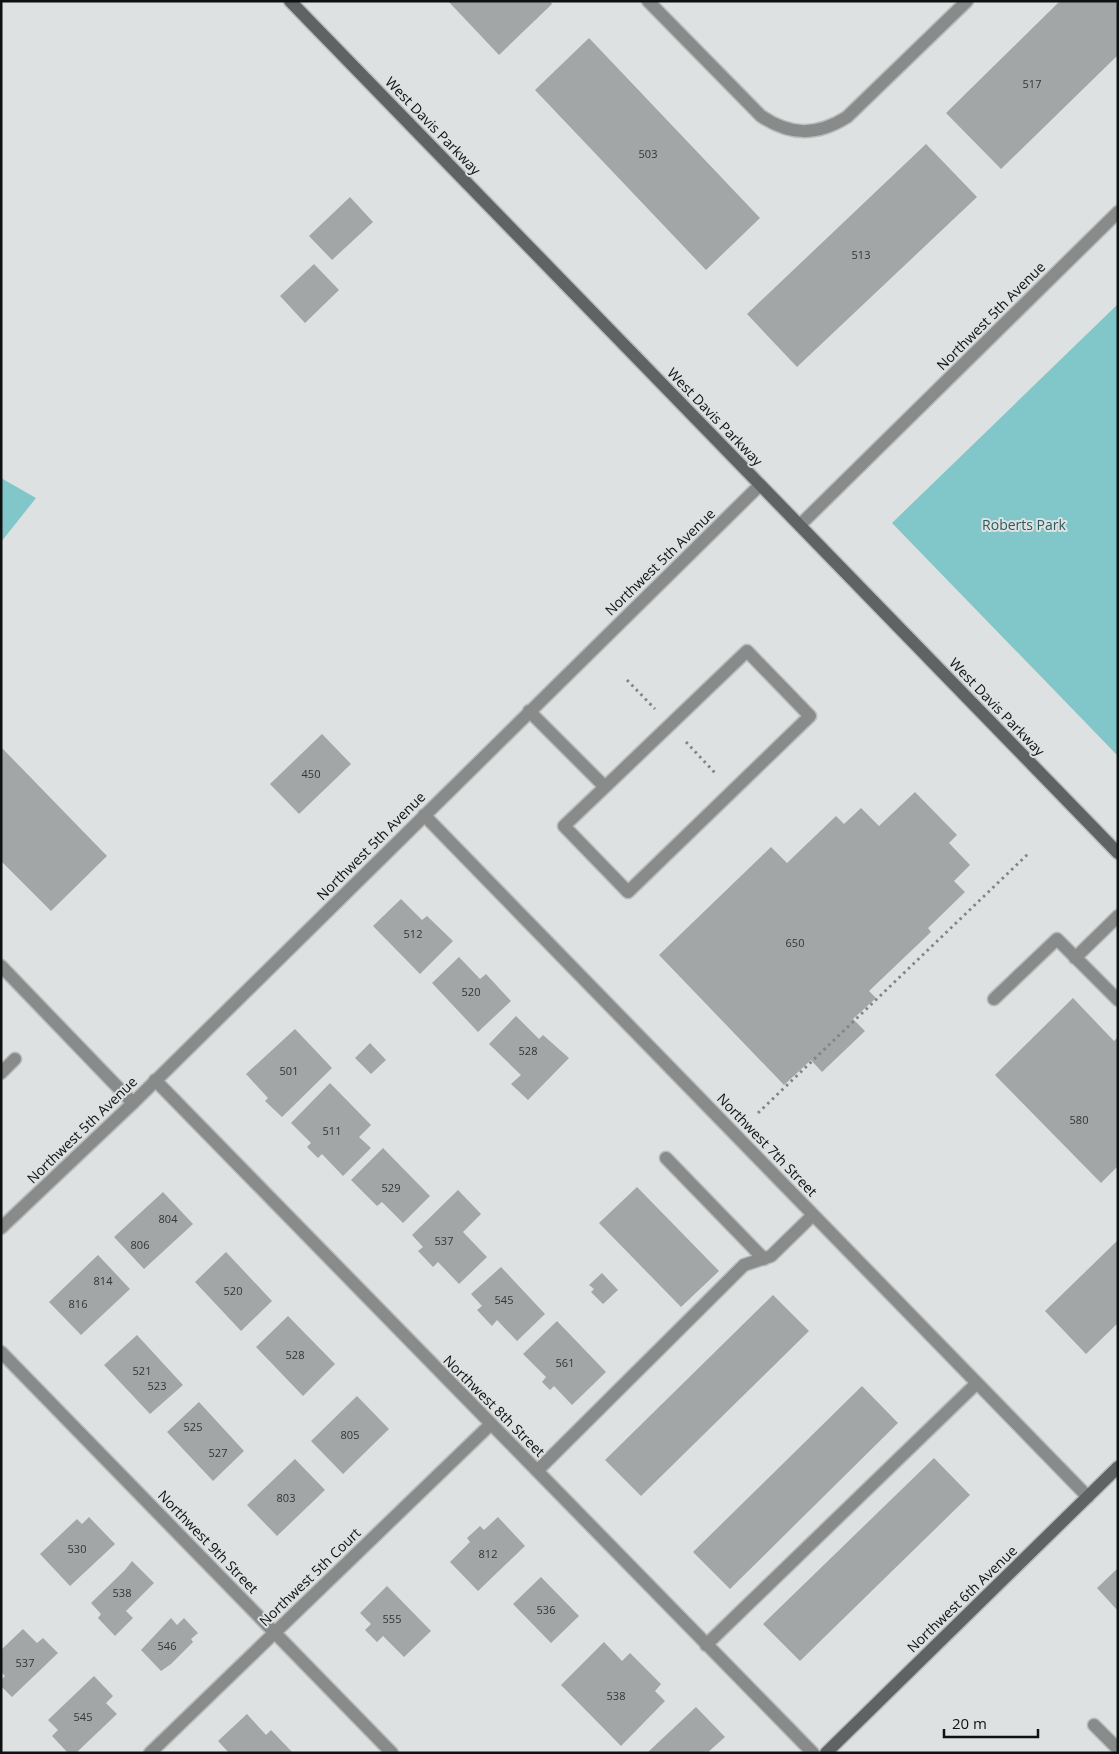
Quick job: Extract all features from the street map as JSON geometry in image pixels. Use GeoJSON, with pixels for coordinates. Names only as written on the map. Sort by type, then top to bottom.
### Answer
{"type":"FeatureCollection","features":[{"type":"Feature","properties":{"kind":"street","name":"West Davis Parkway"},"geometry":{"type":"LineString","coordinates":[[290,1],[1118,853]]}},
{"type":"Feature","properties":{"kind":"street"},"geometry":{"type":"LineString","coordinates":[[648,1],[761,116],[782,127],[802,131],[827,128],[847,117],[967,1]]}},
{"type":"Feature","properties":{"kind":"street","name":"Northwest 5th Avenue"},"geometry":{"type":"LineString","coordinates":[[800,525],[1118,212]]}},
{"type":"Feature","properties":{"kind":"street","name":"Northwest 5th Avenue"},"geometry":{"type":"LineString","coordinates":[[1,1228],[133,1103],[760,485]]}},
{"type":"Feature","properties":{"kind":"street"},"geometry":{"type":"LineString","coordinates":[[747,651],[810,716],[628,892],[564,826],[605,787],[747,651]]}},
{"type":"Feature","properties":{"kind":"street"},"geometry":{"type":"LineString","coordinates":[[529,711],[605,787]]}},
{"type":"Feature","properties":{"kind":"street","name":"Northwest 7th Street"},"geometry":{"type":"LineString","coordinates":[[424,815],[1088,1497]]}},
{"type":"Feature","properties":{"kind":"street"},"geometry":{"type":"LineString","coordinates":[[1075,958],[1118,916]]}},
{"type":"Feature","properties":{"kind":"street"},"geometry":{"type":"LineString","coordinates":[[994,998],[1057,939],[1118,1000]]}},
{"type":"Feature","properties":{"kind":"street"},"geometry":{"type":"LineString","coordinates":[[1,966],[133,1103]]}},
{"type":"Feature","properties":{"kind":"street"},"geometry":{"type":"LineString","coordinates":[[1,1072],[15,1059]]}},
{"type":"Feature","properties":{"kind":"street","name":"Northwest 8th Street"},"geometry":{"type":"LineString","coordinates":[[155,1080],[813,1753]]}},
{"type":"Feature","properties":{"kind":"street"},"geometry":{"type":"LineString","coordinates":[[666,1158],[764,1259]]}},
{"type":"Feature","properties":{"kind":"street"},"geometry":{"type":"LineString","coordinates":[[537,1470],[744,1265],[771,1256],[813,1215]]}},
{"type":"Feature","properties":{"kind":"street","name":"Northwest 9th Street"},"geometry":{"type":"LineString","coordinates":[[1,1352],[392,1753]]}},
{"type":"Feature","properties":{"kind":"street"},"geometry":{"type":"LineString","coordinates":[[706,1645],[977,1383]]}},
{"type":"Feature","properties":{"kind":"street","name":"Northwest 5th Court"},"geometry":{"type":"LineString","coordinates":[[150,1753],[491,1424]]}},
{"type":"Feature","properties":{"kind":"street","name":"Northwest 6th Avenue"},"geometry":{"type":"LineString","coordinates":[[826,1753],[1118,1467]]}},
{"type":"Feature","properties":{"kind":"street"},"geometry":{"type":"LineString","coordinates":[[1094,1725],[1118,1749]]}},
{"type":"Feature","properties":{"kind":"path"},"geometry":{"type":"LineString","coordinates":[[628,680],[659,713]]}},
{"type":"Feature","properties":{"kind":"path"},"geometry":{"type":"LineString","coordinates":[[686,742],[723,781]]}},
{"type":"Feature","properties":{"kind":"path"},"geometry":{"type":"LineString","coordinates":[[758,1113],[1029,854]]}},
{"type":"Feature","properties":{"kind":"green space","name":"Roberts Park"},"geometry":{"type":"Polygon","coordinates":[[[1118,304],[1118,756],[892,523],[1118,304]]]}},
{"type":"Feature","properties":{"kind":"green space"},"geometry":{"type":"Polygon","coordinates":[[[1,478],[36,498],[1,542],[1,478]]]}},
{"type":"Feature","properties":{"kind":"building"},"geometry":{"type":"Polygon","coordinates":[[[448,1],[550,1],[552,4],[499,55],[448,1]]]}},
{"type":"Feature","properties":{"kind":"building"},"geometry":{"type":"Polygon","coordinates":[[[1060,1],[1118,1],[1118,55],[1001,169],[946,113],[1060,1]]]}},
{"type":"Feature","properties":{"kind":"building"},"geometry":{"type":"Polygon","coordinates":[[[589,38],[760,218],[706,270],[535,90],[589,38]]]}},
{"type":"Feature","properties":{"kind":"building"},"geometry":{"type":"Polygon","coordinates":[[[926,144],[977,197],[797,367],[747,314],[926,144]]]}},
{"type":"Feature","properties":{"kind":"building"},"geometry":{"type":"Polygon","coordinates":[[[350,197],[373,222],[332,260],[309,236],[350,197]]]}},
{"type":"Feature","properties":{"kind":"building"},"geometry":{"type":"Polygon","coordinates":[[[314,264],[339,290],[305,323],[280,296],[314,264]]]}},
{"type":"Feature","properties":{"kind":"building"},"geometry":{"type":"Polygon","coordinates":[[[322,734],[351,764],[299,814],[270,784],[322,734]]]}},
{"type":"Feature","properties":{"kind":"building"},"geometry":{"type":"Polygon","coordinates":[[[1,747],[107,856],[51,911],[1,861],[1,747]]]}},
{"type":"Feature","properties":{"kind":"building"},"geometry":{"type":"Polygon","coordinates":[[[915,792],[957,835],[949,843],[970,865],[954,881],[965,892],[928,928],[931,932],[869,991],[876,998],[853,1019],[865,1031],[822,1072],[811,1060],[784,1085],[659,955],[771,847],[787,863],[836,816],[844,824],[861,808],[879,826],[915,792]]]}},
{"type":"Feature","properties":{"kind":"building"},"geometry":{"type":"Polygon","coordinates":[[[401,899],[422,920],[427,916],[453,941],[420,974],[373,926],[401,899]]]}},
{"type":"Feature","properties":{"kind":"building"},"geometry":{"type":"Polygon","coordinates":[[[459,957],[480,979],[486,974],[511,1001],[478,1032],[432,983],[459,957]]]}},
{"type":"Feature","properties":{"kind":"building"},"geometry":{"type":"Polygon","coordinates":[[[1073,998],[1114,1041],[1118,1037],[1118,1166],[1101,1183],[995,1075],[1073,998]]]}},
{"type":"Feature","properties":{"kind":"building"},"geometry":{"type":"Polygon","coordinates":[[[516,1016],[539,1039],[543,1035],[569,1058],[528,1100],[511,1084],[521,1075],[489,1044],[516,1016]]]}},
{"type":"Feature","properties":{"kind":"building"},"geometry":{"type":"Polygon","coordinates":[[[295,1029],[332,1068],[282,1117],[265,1101],[268,1098],[246,1074],[295,1029]]]}},
{"type":"Feature","properties":{"kind":"building"},"geometry":{"type":"Polygon","coordinates":[[[370,1043],[386,1060],[371,1074],[355,1058],[370,1043]]]}},
{"type":"Feature","properties":{"kind":"building"},"geometry":{"type":"Polygon","coordinates":[[[330,1083],[371,1125],[359,1137],[371,1148],[343,1176],[322,1154],[318,1158],[307,1147],[311,1143],[291,1123],[330,1083]]]}},
{"type":"Feature","properties":{"kind":"building"},"geometry":{"type":"Polygon","coordinates":[[[383,1148],[430,1196],[403,1223],[382,1202],[377,1206],[351,1180],[383,1148]]]}},
{"type":"Feature","properties":{"kind":"building"},"geometry":{"type":"Polygon","coordinates":[[[637,1187],[719,1271],[681,1307],[599,1223],[637,1187]]]}},
{"type":"Feature","properties":{"kind":"building"},"geometry":{"type":"Polygon","coordinates":[[[458,1190],[481,1214],[463,1232],[487,1257],[459,1284],[438,1262],[433,1267],[418,1251],[423,1247],[412,1235],[458,1190]]]}},
{"type":"Feature","properties":{"kind":"building"},"geometry":{"type":"Polygon","coordinates":[[[163,1192],[193,1224],[144,1269],[114,1237],[163,1192]]]}},
{"type":"Feature","properties":{"kind":"building"},"geometry":{"type":"Polygon","coordinates":[[[1118,1240],[1118,1323],[1086,1354],[1045,1311],[1118,1240]]]}},
{"type":"Feature","properties":{"kind":"building"},"geometry":{"type":"Polygon","coordinates":[[[226,1252],[272,1301],[241,1331],[195,1282],[226,1252]]]}},
{"type":"Feature","properties":{"kind":"building"},"geometry":{"type":"Polygon","coordinates":[[[98,1255],[130,1289],[81,1335],[49,1302],[98,1255]]]}},
{"type":"Feature","properties":{"kind":"building"},"geometry":{"type":"Polygon","coordinates":[[[501,1267],[545,1314],[517,1341],[497,1320],[492,1326],[477,1310],[482,1306],[471,1294],[501,1267]]]}},
{"type":"Feature","properties":{"kind":"building"},"geometry":{"type":"Polygon","coordinates":[[[602,1273],[618,1290],[603,1304],[591,1292],[594,1289],[589,1285],[602,1273]]]}},
{"type":"Feature","properties":{"kind":"building"},"geometry":{"type":"Polygon","coordinates":[[[773,1295],[809,1331],[641,1496],[605,1460],[773,1295]]]}},
{"type":"Feature","properties":{"kind":"building"},"geometry":{"type":"Polygon","coordinates":[[[288,1316],[335,1364],[303,1396],[256,1347],[288,1316]]]}},
{"type":"Feature","properties":{"kind":"building"},"geometry":{"type":"Polygon","coordinates":[[[557,1321],[606,1372],[572,1405],[554,1386],[550,1390],[542,1382],[546,1377],[523,1354],[557,1321]]]}},
{"type":"Feature","properties":{"kind":"building"},"geometry":{"type":"Polygon","coordinates":[[[137,1335],[183,1385],[150,1414],[104,1365],[137,1335]]]}},
{"type":"Feature","properties":{"kind":"building"},"geometry":{"type":"Polygon","coordinates":[[[862,1386],[898,1423],[730,1589],[693,1552],[862,1386]]]}},
{"type":"Feature","properties":{"kind":"building"},"geometry":{"type":"Polygon","coordinates":[[[357,1396],[389,1429],[343,1474],[311,1441],[357,1396]]]}},
{"type":"Feature","properties":{"kind":"building"},"geometry":{"type":"Polygon","coordinates":[[[199,1402],[244,1451],[213,1481],[167,1432],[199,1402]]]}},
{"type":"Feature","properties":{"kind":"building"},"geometry":{"type":"Polygon","coordinates":[[[934,1458],[970,1495],[800,1661],[763,1624],[934,1458]]]}},
{"type":"Feature","properties":{"kind":"building"},"geometry":{"type":"Polygon","coordinates":[[[295,1459],[325,1490],[277,1536],[247,1505],[295,1459]]]}},
{"type":"Feature","properties":{"kind":"building"},"geometry":{"type":"Polygon","coordinates":[[[89,1517],[115,1544],[70,1586],[40,1554],[77,1519],[82,1524],[89,1517]]]}},
{"type":"Feature","properties":{"kind":"building"},"geometry":{"type":"Polygon","coordinates":[[[498,1517],[525,1546],[478,1591],[450,1562],[470,1542],[467,1538],[480,1526],[484,1530],[498,1517]]]}},
{"type":"Feature","properties":{"kind":"building"},"geometry":{"type":"Polygon","coordinates":[[[132,1561],[154,1583],[126,1611],[133,1618],[115,1636],[98,1618],[101,1614],[91,1603],[132,1561]]]}},
{"type":"Feature","properties":{"kind":"building"},"geometry":{"type":"Polygon","coordinates":[[[1118,1568],[1118,1611],[1097,1588],[1118,1568]]]}},
{"type":"Feature","properties":{"kind":"building"},"geometry":{"type":"Polygon","coordinates":[[[541,1577],[579,1616],[551,1643],[513,1604],[541,1577]]]}},
{"type":"Feature","properties":{"kind":"building"},"geometry":{"type":"Polygon","coordinates":[[[387,1586],[431,1631],[404,1657],[383,1636],[377,1642],[365,1630],[371,1624],[360,1613],[387,1586]]]}},
{"type":"Feature","properties":{"kind":"building"},"geometry":{"type":"Polygon","coordinates":[[[171,1618],[177,1625],[184,1618],[198,1633],[191,1639],[193,1642],[171,1664],[161,1671],[141,1650],[171,1618]]]}},
{"type":"Feature","properties":{"kind":"building"},"geometry":{"type":"Polygon","coordinates":[[[23,1629],[37,1643],[43,1638],[58,1653],[12,1697],[1,1686],[1,1680],[5,1676],[1,1672],[1,1650],[23,1629]]]}},
{"type":"Feature","properties":{"kind":"building"},"geometry":{"type":"Polygon","coordinates":[[[604,1642],[622,1661],[630,1653],[661,1684],[655,1691],[665,1701],[621,1746],[561,1685],[604,1642]]]}},
{"type":"Feature","properties":{"kind":"building"},"geometry":{"type":"Polygon","coordinates":[[[94,1676],[113,1696],[106,1703],[117,1714],[76,1753],[68,1753],[52,1736],[58,1730],[48,1720],[94,1676]]]}},
{"type":"Feature","properties":{"kind":"building"},"geometry":{"type":"Polygon","coordinates":[[[696,1707],[725,1737],[707,1753],[706,1751],[704,1753],[647,1753],[696,1707]]]}},
{"type":"Feature","properties":{"kind":"building"},"geometry":{"type":"Polygon","coordinates":[[[247,1714],[266,1735],[271,1730],[293,1753],[229,1753],[218,1741],[247,1714]]]}}]}
